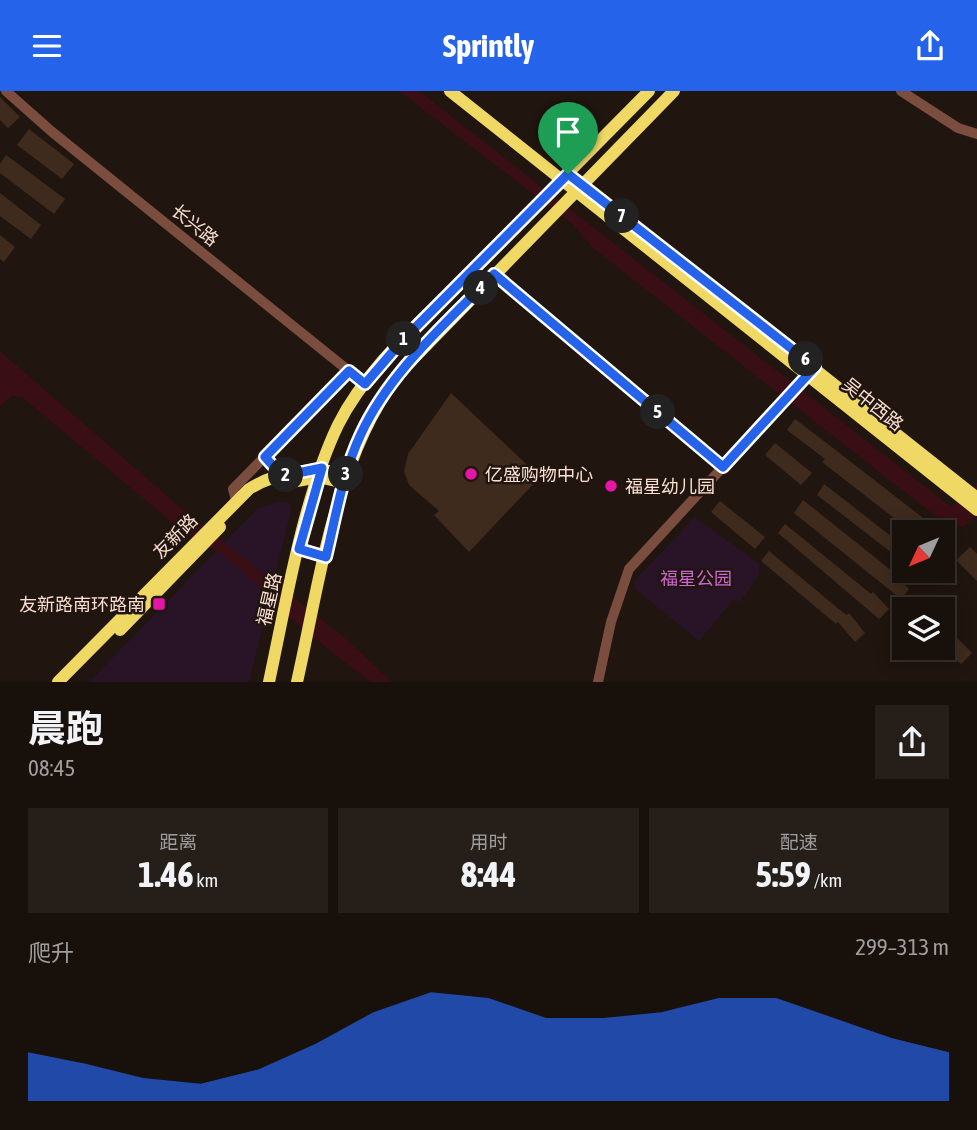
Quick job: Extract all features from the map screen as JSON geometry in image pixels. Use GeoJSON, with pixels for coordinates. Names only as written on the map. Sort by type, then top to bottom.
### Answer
{"type":"FeatureCollection","features":[{"type":"Feature","properties":{"kind":"main road","name":"吴中西路"},"geometry":{"type":"LineString","coordinates":[[450,91],[561,180]]}},
{"type":"Feature","properties":{"kind":"main road","name":"吴中西路"},"geometry":{"type":"LineString","coordinates":[[463,91],[574,192],[812,370],[959,491],[977,510]]}},
{"type":"Feature","properties":{"kind":"main road"},"geometry":{"type":"LineString","coordinates":[[561,180],[649,91]]}},
{"type":"Feature","properties":{"kind":"main road"},"geometry":{"type":"LineString","coordinates":[[297,682],[345,479],[361,433],[402,370],[674,91]]}},
{"type":"Feature","properties":{"kind":"main road","name":"福星路"},"geometry":{"type":"LineString","coordinates":[[269,682],[299,549],[338,425],[365,384],[401,342],[561,180]]}},
{"type":"Feature","properties":{"kind":"main road","name":"友新路"},"geometry":{"type":"LineString","coordinates":[[211,529],[258,492],[321,473]]}},
{"type":"Feature","properties":{"kind":"main road","name":"友新路"},"geometry":{"type":"LineString","coordinates":[[69,682],[236,500],[256,485],[278,477],[321,473],[345,479]]}},
{"type":"Feature","properties":{"kind":"main road","name":"吴中西路"},"geometry":{"type":"LineString","coordinates":[[959,491],[977,498]]}},
{"type":"Feature","properties":{"kind":"main road","name":"友新路"},"geometry":{"type":"LineString","coordinates":[[58,682],[193,548]]}},
{"type":"Feature","properties":{"kind":"main road"},"geometry":{"type":"LineString","coordinates":[[299,549],[326,557]]}},
{"type":"Feature","properties":{"kind":"street","name":"长兴路"},"geometry":{"type":"LineString","coordinates":[[6,91],[51,131],[365,384]]}},
{"type":"Feature","properties":{"kind":"street"},"geometry":{"type":"LineString","coordinates":[[901,91],[958,128],[977,134]]}},
{"type":"Feature","properties":{"kind":"street"},"geometry":{"type":"LineString","coordinates":[[494,274],[723,467]]}},
{"type":"Feature","properties":{"kind":"street"},"geometry":{"type":"LineString","coordinates":[[597,682],[621,585],[629,569],[812,370]]}},
{"type":"Feature","properties":{"kind":"street"},"geometry":{"type":"LineString","coordinates":[[236,500],[233,489],[349,371]]}},
{"type":"Feature","properties":{"kind":"street"},"geometry":{"type":"LineString","coordinates":[[265,457],[275,468],[278,477]]}},
{"type":"Feature","properties":{"kind":"green space"},"geometry":{"type":"Polygon","coordinates":[[[280,501],[289,502],[291,511],[249,682],[89,682],[257,509],[280,501]]]}},
{"type":"Feature","properties":{"kind":"green space","name":"福星公园"},"geometry":{"type":"Polygon","coordinates":[[[695,517],[759,564],[759,575],[740,602],[734,599],[699,641],[634,588],[636,579],[695,517]]]}},
{"type":"Feature","properties":{"kind":"shaded area"},"geometry":{"type":"Polygon","coordinates":[[[399,91],[419,91],[950,506],[956,504],[977,482],[977,515],[963,527],[956,526],[956,520],[941,520],[594,249],[572,224],[399,91]]]}},
{"type":"Feature","properties":{"kind":"shaded area"},"geometry":{"type":"Polygon","coordinates":[[[0,351],[189,515],[344,637],[392,682],[371,682],[340,659],[274,604],[261,588],[223,555],[181,530],[22,397],[12,396],[0,406],[0,351]]]}},
{"type":"Feature","properties":{"kind":"building"},"geometry":{"type":"Polygon","coordinates":[[[0,97],[20,117],[8,128],[0,120],[0,97]]]}},
{"type":"Feature","properties":{"kind":"building"},"geometry":{"type":"Polygon","coordinates":[[[29,129],[74,164],[62,179],[17,145],[29,129]]]}},
{"type":"Feature","properties":{"kind":"building"},"geometry":{"type":"Polygon","coordinates":[[[6,155],[65,199],[54,214],[0,173],[0,164],[6,155]]]}},
{"type":"Feature","properties":{"kind":"building"},"geometry":{"type":"Polygon","coordinates":[[[0,193],[41,225],[31,239],[0,216],[0,193]]]}},
{"type":"Feature","properties":{"kind":"building"},"geometry":{"type":"Polygon","coordinates":[[[0,235],[15,247],[4,262],[0,259],[0,235]]]}},
{"type":"Feature","properties":{"kind":"building","name":"亿盛购物中心"},"geometry":{"type":"Polygon","coordinates":[[[451,393],[540,477],[469,552],[434,515],[439,511],[409,485],[404,471],[408,454],[451,393]]]}},
{"type":"Feature","properties":{"kind":"building"},"geometry":{"type":"Polygon","coordinates":[[[795,419],[925,520],[897,520],[822,462],[825,459],[787,430],[795,419]]]}},
{"type":"Feature","properties":{"kind":"building"},"geometry":{"type":"Polygon","coordinates":[[[775,443],[812,473],[801,485],[765,455],[775,443]]]}},
{"type":"Feature","properties":{"kind":"building"},"geometry":{"type":"Polygon","coordinates":[[[824,484],[892,537],[892,553],[817,495],[824,484]]]}},
{"type":"Feature","properties":{"kind":"building"},"geometry":{"type":"Polygon","coordinates":[[[803,500],[892,571],[892,583],[902,583],[909,589],[903,597],[899,597],[794,513],[803,500]]]}},
{"type":"Feature","properties":{"kind":"building"},"geometry":{"type":"Polygon","coordinates":[[[720,501],[765,537],[755,549],[711,512],[720,501]]]}},
{"type":"Feature","properties":{"kind":"building"},"geometry":{"type":"Polygon","coordinates":[[[785,524],[871,594],[873,592],[889,609],[879,619],[778,533],[785,524]]]}},
{"type":"Feature","properties":{"kind":"building"},"geometry":{"type":"Polygon","coordinates":[[[970,547],[977,554],[977,581],[956,560],[970,547]]]}},
{"type":"Feature","properties":{"kind":"building"},"geometry":{"type":"Polygon","coordinates":[[[769,551],[846,615],[849,613],[865,633],[855,642],[838,622],[836,624],[761,561],[769,551]]]}},
{"type":"Feature","properties":{"kind":"building"},"geometry":{"type":"Polygon","coordinates":[[[955,636],[972,653],[961,664],[955,658],[955,636]]]}},
{"type":"Feature","properties":{"kind":"place","name":"亿盛购物中心"},"geometry":{"type":"Point","coordinates":[471,474]}},
{"type":"Feature","properties":{"kind":"place","name":"福星幼儿园"},"geometry":{"type":"Point","coordinates":[611,486]}},
{"type":"Feature","properties":{"kind":"place","name":"友新路南环路南"},"geometry":{"type":"Point","coordinates":[159,604]}},
{"type":"Feature","properties":{"kind":"route"},"geometry":{"type":"LineString","coordinates":[[568,174],[815,367],[723,467],[494,274],[407,365],[374,409],[350,461],[326,557],[299,549],[322,468],[278,477],[275,468],[265,457],[349,371],[365,384],[401,342],[568,174]]}}]}
